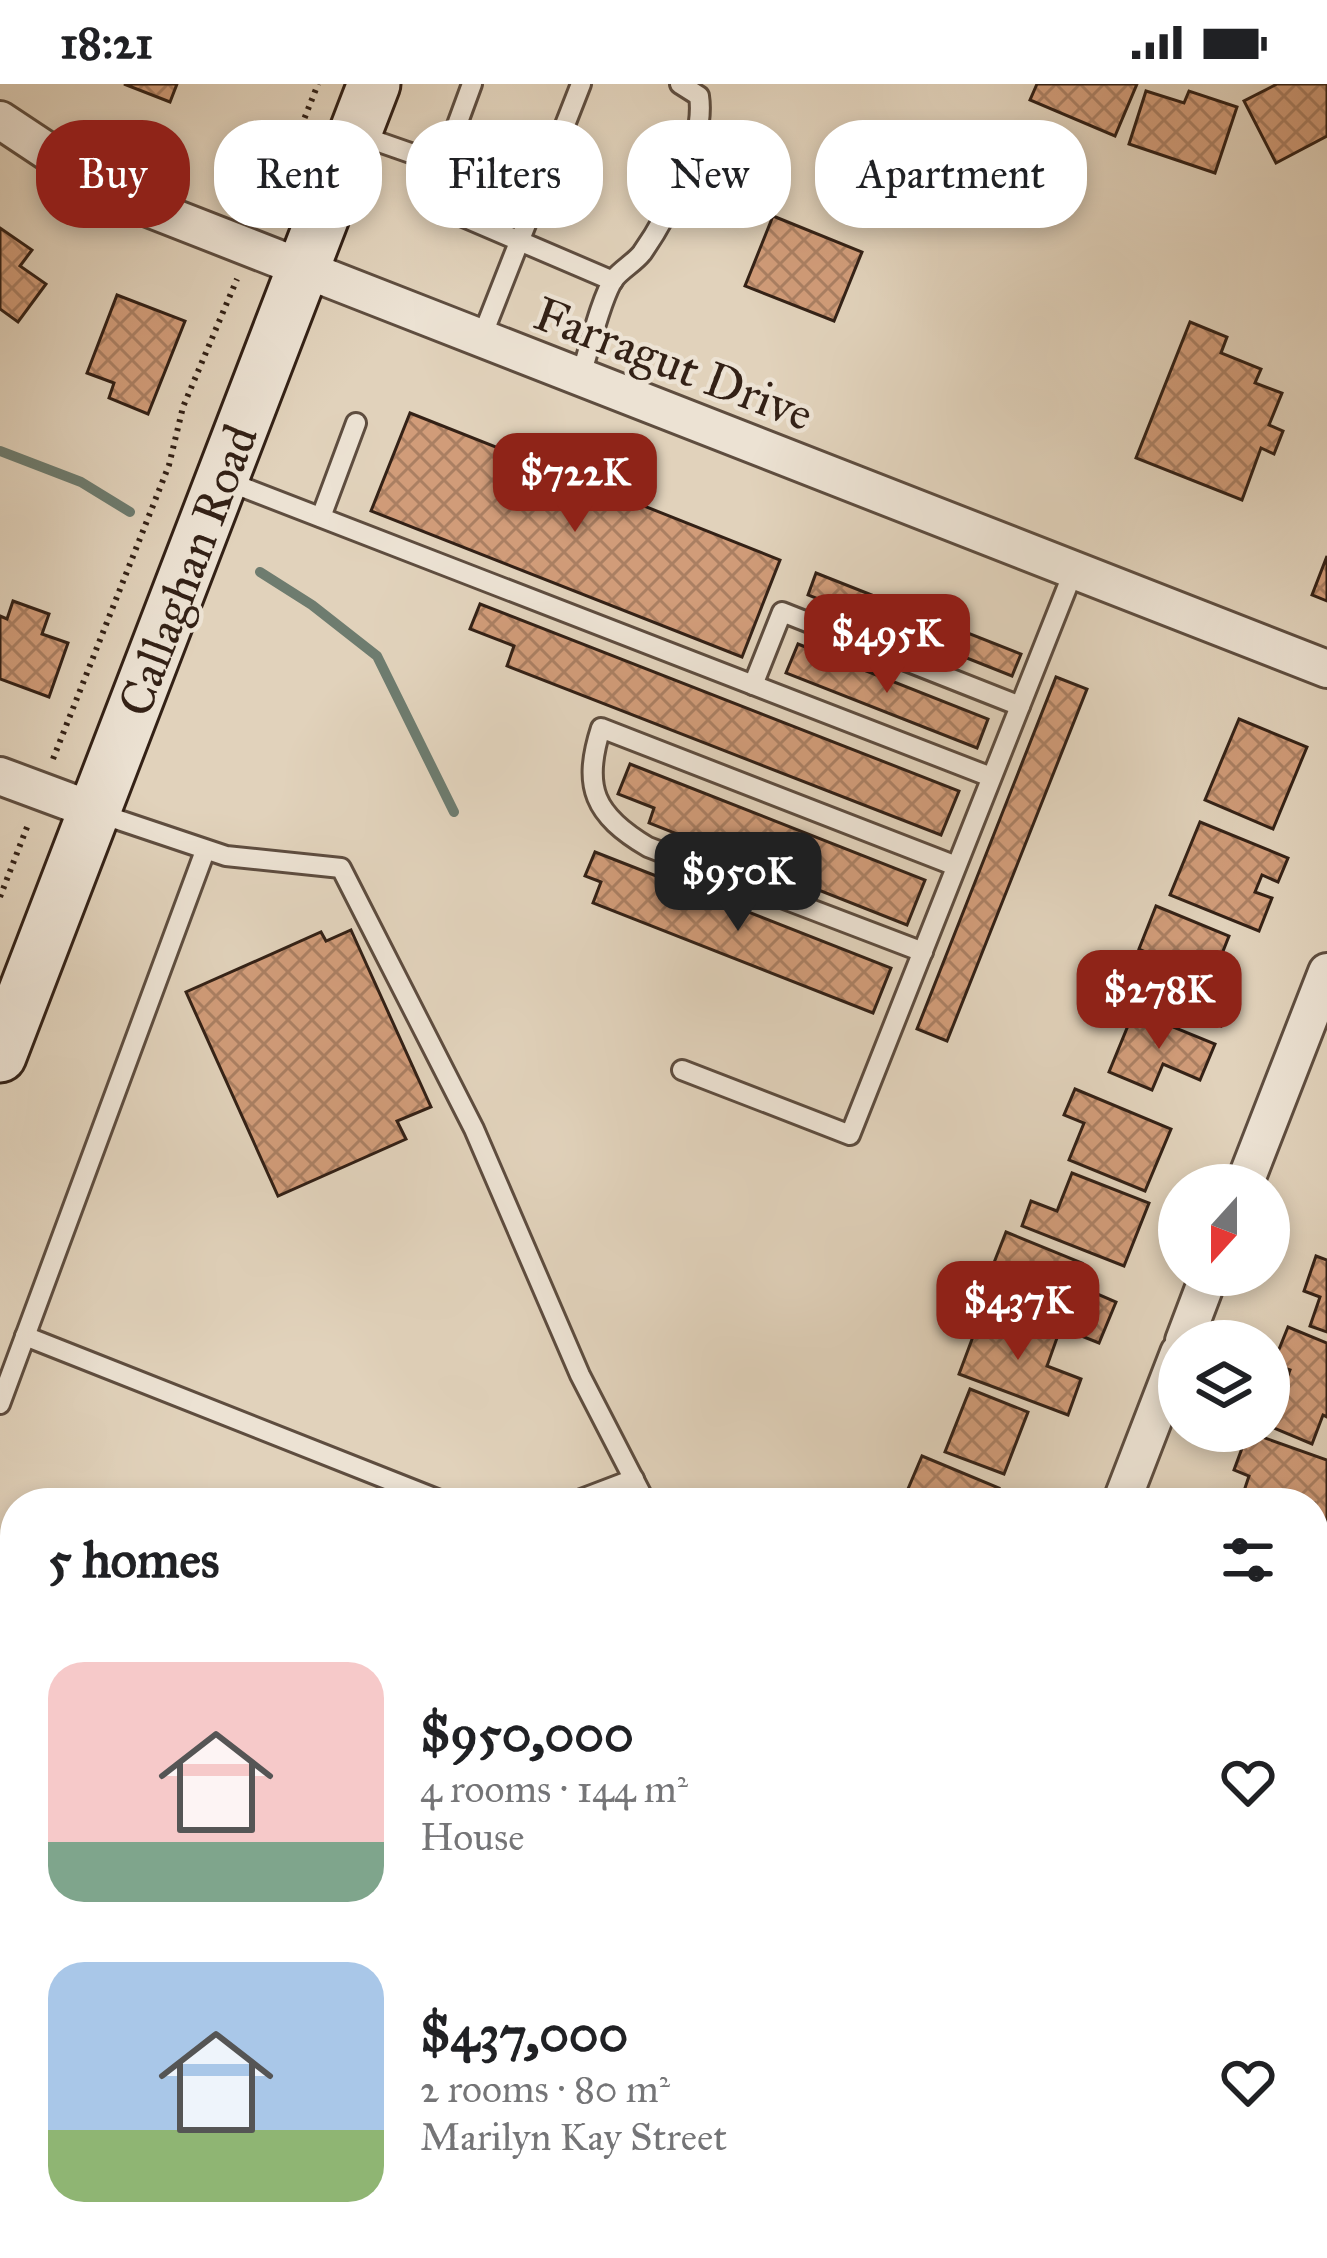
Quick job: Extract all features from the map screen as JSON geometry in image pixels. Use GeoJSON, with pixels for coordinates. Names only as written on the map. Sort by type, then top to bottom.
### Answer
{"type":"FeatureCollection","features":[{"type":"Feature","properties":{"kind":"main road","name":"Callaghan Road"},"geometry":{"type":"LineString","coordinates":[[360,120],[374,84]]}},
{"type":"Feature","properties":{"kind":"main road","name":"Callaghan Road"},"geometry":{"type":"LineString","coordinates":[[0,1055],[319,228]]}},
{"type":"Feature","properties":{"kind":"street","name":"Farragut Drive"},"geometry":{"type":"LineString","coordinates":[[0,120],[110,194],[1327,669]]}},
{"type":"Feature","properties":{"kind":"street"},"geometry":{"type":"LineString","coordinates":[[0,776],[94,811]]}},
{"type":"Feature","properties":{"kind":"street"},"geometry":{"type":"LineString","coordinates":[[1252,1164],[1327,972]]}},
{"type":"Feature","properties":{"kind":"street"},"geometry":{"type":"LineString","coordinates":[[1127,1488],[1158,1407]]}},
{"type":"Feature","properties":{"kind":"lane"},"geometry":{"type":"LineString","coordinates":[[458,120],[472,84]]}},
{"type":"Feature","properties":{"kind":"lane"},"geometry":{"type":"LineString","coordinates":[[481,339],[581,84]]}},
{"type":"Feature","properties":{"kind":"lane"},"geometry":{"type":"LineString","coordinates":[[580,378],[613,281],[638,258],[661,224],[697,137],[702,116],[699,95],[680,84]]}},
{"type":"Feature","properties":{"kind":"lane"},"geometry":{"type":"LineString","coordinates":[[487,228],[613,281]]}},
{"type":"Feature","properties":{"kind":"lane"},"geometry":{"type":"LineString","coordinates":[[321,517],[356,423]]}},
{"type":"Feature","properties":{"kind":"lane"},"geometry":{"type":"LineString","coordinates":[[222,479],[992,777]]}},
{"type":"Feature","properties":{"kind":"lane"},"geometry":{"type":"LineString","coordinates":[[682,1070],[850,1136],[1074,570]]}},
{"type":"Feature","properties":{"kind":"lane"},"geometry":{"type":"LineString","coordinates":[[753,685],[782,612],[1020,706]]}},
{"type":"Feature","properties":{"kind":"lane"},"geometry":{"type":"LineString","coordinates":[[923,952],[648,847],[626,834],[604,812],[590,783],[591,757],[601,728],[956,866]]}},
{"type":"Feature","properties":{"kind":"lane"},"geometry":{"type":"LineString","coordinates":[[94,811],[205,851],[341,868],[473,1129],[580,1375],[638,1488]]}},
{"type":"Feature","properties":{"kind":"lane"},"geometry":{"type":"LineString","coordinates":[[0,1404],[205,851]]}},
{"type":"Feature","properties":{"kind":"lane"},"geometry":{"type":"LineString","coordinates":[[25,1336],[409,1488]]}},
{"type":"Feature","properties":{"kind":"lane"},"geometry":{"type":"LineString","coordinates":[[610,1488],[634,1479]]}},
{"type":"Feature","properties":{"kind":"path"},"geometry":{"type":"LineString","coordinates":[[304,120],[318,84]]}},
{"type":"Feature","properties":{"kind":"path"},"geometry":{"type":"LineString","coordinates":[[55,753],[169,465],[183,407],[235,283]]}},
{"type":"Feature","properties":{"kind":"path"},"geometry":{"type":"LineString","coordinates":[[0,897],[27,826]]}},
{"type":"Feature","properties":{"kind":"building"},"geometry":{"type":"Polygon","coordinates":[[[124,84],[177,84],[170,102],[124,84]]]}},
{"type":"Feature","properties":{"kind":"building"},"geometry":{"type":"Polygon","coordinates":[[[1037,84],[1137,84],[1115,136],[1087,120],[1030,100],[1037,84]]]}},
{"type":"Feature","properties":{"kind":"building"},"geometry":{"type":"Polygon","coordinates":[[[1277,84],[1327,84],[1327,136],[1276,163],[1244,101],[1277,84]]]}},
{"type":"Feature","properties":{"kind":"building"},"geometry":{"type":"Polygon","coordinates":[[[1146,91],[1184,103],[1189,91],[1237,107],[1215,173],[1129,144],[1146,91]]]}},
{"type":"Feature","properties":{"kind":"building"},"geometry":{"type":"Polygon","coordinates":[[[791,223],[862,252],[834,321],[745,286],[768,228],[791,228],[791,223]]]}},
{"type":"Feature","properties":{"kind":"building"},"geometry":{"type":"Polygon","coordinates":[[[0,228],[32,250],[20,266],[46,284],[18,322],[0,309],[0,228]]]}},
{"type":"Feature","properties":{"kind":"building"},"geometry":{"type":"Polygon","coordinates":[[[117,295],[185,321],[148,414],[109,398],[114,383],[87,373],[117,295]]]}},
{"type":"Feature","properties":{"kind":"building"},"geometry":{"type":"Polygon","coordinates":[[[1190,322],[1227,337],[1221,353],[1261,369],[1255,383],[1282,393],[1269,425],[1283,431],[1274,454],[1261,448],[1242,500],[1136,458],[1190,322]]]}},
{"type":"Feature","properties":{"kind":"building"},"geometry":{"type":"Polygon","coordinates":[[[410,413],[780,560],[742,657],[371,511],[410,413]]]}},
{"type":"Feature","properties":{"kind":"building"},"geometry":{"type":"Polygon","coordinates":[[[1327,556],[1327,601],[1312,595],[1327,556]]]}},
{"type":"Feature","properties":{"kind":"building"},"geometry":{"type":"Polygon","coordinates":[[[816,573],[1021,654],[1012,676],[808,595],[816,573]]]}},
{"type":"Feature","properties":{"kind":"building"},"geometry":{"type":"Polygon","coordinates":[[[13,601],[49,614],[42,634],[68,643],[49,697],[0,679],[0,616],[7,619],[13,601]]]}},
{"type":"Feature","properties":{"kind":"building"},"geometry":{"type":"Polygon","coordinates":[[[480,604],[959,791],[941,835],[507,666],[514,646],[470,629],[480,604]]]}},
{"type":"Feature","properties":{"kind":"building"},"geometry":{"type":"Polygon","coordinates":[[[798,644],[988,719],[977,748],[786,673],[798,644]]]}},
{"type":"Feature","properties":{"kind":"building"},"geometry":{"type":"Polygon","coordinates":[[[1056,677],[1087,689],[947,1041],[917,1029],[1056,677]]]}},
{"type":"Feature","properties":{"kind":"building"},"geometry":{"type":"Polygon","coordinates":[[[1239,719],[1307,747],[1273,829],[1205,800],[1239,719]]]}},
{"type":"Feature","properties":{"kind":"building"},"geometry":{"type":"Polygon","coordinates":[[[630,764],[925,880],[907,925],[649,823],[654,808],[618,794],[630,764]]]}},
{"type":"Feature","properties":{"kind":"building"},"geometry":{"type":"Polygon","coordinates":[[[1200,822],[1288,858],[1278,882],[1262,875],[1255,892],[1272,898],[1259,931],[1170,895],[1200,822]]]}},
{"type":"Feature","properties":{"kind":"building"},"geometry":{"type":"Polygon","coordinates":[[[595,852],[891,968],[873,1013],[593,903],[601,882],[585,876],[595,852]]]}},
{"type":"Feature","properties":{"kind":"building"},"geometry":{"type":"Polygon","coordinates":[[[1156,906],[1229,936],[1212,979],[1236,989],[1221,1026],[1133,991],[1148,953],[1139,949],[1156,906]]]}},
{"type":"Feature","properties":{"kind":"building"},"geometry":{"type":"Polygon","coordinates":[[[351,930],[431,1107],[397,1121],[406,1139],[278,1196],[186,992],[321,932],[326,941],[351,930]]]}},
{"type":"Feature","properties":{"kind":"building"},"geometry":{"type":"Polygon","coordinates":[[[1134,1011],[1215,1044],[1200,1080],[1163,1064],[1152,1090],[1109,1072],[1134,1011]]]}},
{"type":"Feature","properties":{"kind":"building"},"geometry":{"type":"Polygon","coordinates":[[[1075,1089],[1171,1129],[1145,1191],[1069,1160],[1084,1123],[1064,1115],[1075,1089]]]}},
{"type":"Feature","properties":{"kind":"building"},"geometry":{"type":"Polygon","coordinates":[[[1072,1173],[1149,1203],[1124,1266],[1022,1226],[1031,1201],[1057,1211],[1072,1173]]]}},
{"type":"Feature","properties":{"kind":"building"},"geometry":{"type":"Polygon","coordinates":[[[1006,1232],[1082,1263],[1074,1284],[1116,1302],[1099,1343],[981,1296],[1006,1232]]]}},
{"type":"Feature","properties":{"kind":"building"},"geometry":{"type":"Polygon","coordinates":[[[1316,1256],[1327,1260],[1327,1332],[1310,1326],[1320,1297],[1304,1291],[1316,1256]]]}},
{"type":"Feature","properties":{"kind":"building"},"geometry":{"type":"Polygon","coordinates":[[[983,1310],[1057,1338],[1047,1366],[1081,1379],[1068,1415],[959,1374],[983,1310]]]}},
{"type":"Feature","properties":{"kind":"building"},"geometry":{"type":"Polygon","coordinates":[[[1290,1328],[1327,1343],[1327,1417],[1323,1415],[1312,1444],[1290,1435],[1290,1328]]]}},
{"type":"Feature","properties":{"kind":"building"},"geometry":{"type":"Polygon","coordinates":[[[970,1389],[1028,1412],[1004,1474],[945,1452],[970,1389]]]}},
{"type":"Feature","properties":{"kind":"building"},"geometry":{"type":"Polygon","coordinates":[[[1290,1447],[1327,1460],[1327,1488],[1245,1488],[1249,1476],[1234,1470],[1241,1452],[1290,1452],[1290,1447]]]}},
{"type":"Feature","properties":{"kind":"building"},"geometry":{"type":"Polygon","coordinates":[[[922,1456],[999,1488],[908,1488],[922,1456]]]}},
{"type":"Feature","properties":{"kind":"waterway"},"geometry":{"type":"LineString","coordinates":[[0,451],[81,482],[130,512]]}},
{"type":"Feature","properties":{"kind":"waterway"},"geometry":{"type":"LineString","coordinates":[[260,572],[377,656],[454,812]]}}]}
